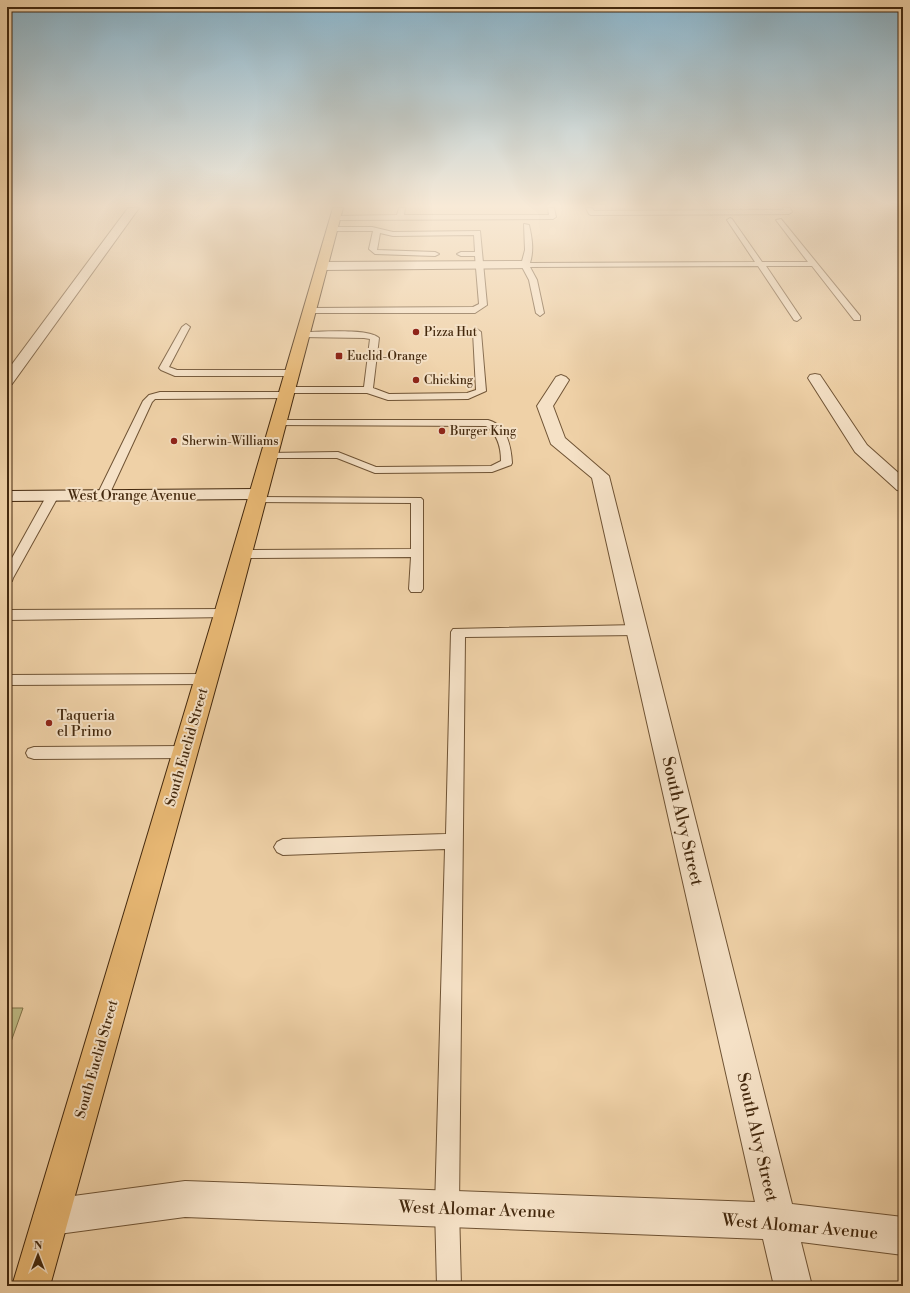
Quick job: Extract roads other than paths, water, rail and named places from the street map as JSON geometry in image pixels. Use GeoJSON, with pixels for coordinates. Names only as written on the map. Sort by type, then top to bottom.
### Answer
{"type":"FeatureCollection","features":[{"type":"Feature","properties":{"kind":"main road","name":"South Euclid Street"},"geometry":{"type":"LineString","coordinates":[[31,1286],[225,614],[291,372],[311,311],[322,268]]}},
{"type":"Feature","properties":{"kind":"street"},"geometry":{"type":"LineString","coordinates":[[7,381],[90,268]]}},
{"type":"Feature","properties":{"kind":"street"},"geometry":{"type":"LineString","coordinates":[[815,378],[860,448],[903,486]]}},
{"type":"Feature","properties":{"kind":"street","name":"South Alvy Street"},"geometry":{"type":"LineString","coordinates":[[561,380],[545,406],[557,440],[600,476],[793,1286]]}},
{"type":"Feature","properties":{"kind":"street","name":"West Orange Avenue"},"geometry":{"type":"LineString","coordinates":[[7,496],[103,495],[257,497]]}},
{"type":"Feature","properties":{"kind":"street","name":"West Alomar Avenue"},"geometry":{"type":"LineString","coordinates":[[51,1216],[185,1199],[778,1221],[903,1236]]}},
{"type":"Feature","properties":{"kind":"lane"},"geometry":{"type":"LineString","coordinates":[[311,311],[475,310],[483,305],[481,268]]}},
{"type":"Feature","properties":{"kind":"lane"},"geometry":{"type":"LineString","coordinates":[[527,268],[533,280],[540,313]]}},
{"type":"Feature","properties":{"kind":"lane"},"geometry":{"type":"LineString","coordinates":[[763,268],[797,318]]}},
{"type":"Feature","properties":{"kind":"lane"},"geometry":{"type":"LineString","coordinates":[[817,268],[857,318]]}},
{"type":"Feature","properties":{"kind":"lane"},"geometry":{"type":"LineString","coordinates":[[186,326],[164,368],[175,373],[291,372]]}},
{"type":"Feature","properties":{"kind":"lane"},"geometry":{"type":"LineString","coordinates":[[103,495],[148,401],[152,397],[160,395],[368,390],[388,397],[468,396],[481,391],[477,332]]}},
{"type":"Feature","properties":{"kind":"lane"},"geometry":{"type":"LineString","coordinates":[[304,334],[365,335],[375,338],[368,390]]}},
{"type":"Feature","properties":{"kind":"lane"},"geometry":{"type":"LineString","coordinates":[[268,456],[338,455],[375,470],[492,469],[507,463],[506,449],[498,429],[488,423],[278,423]]}},
{"type":"Feature","properties":{"kind":"lane"},"geometry":{"type":"LineString","coordinates":[[7,578],[53,495]]}},
{"type":"Feature","properties":{"kind":"lane"},"geometry":{"type":"LineString","coordinates":[[257,497],[418,500],[416,590]]}},
{"type":"Feature","properties":{"kind":"lane"},"geometry":{"type":"LineString","coordinates":[[241,554],[417,553]]}},
{"type":"Feature","properties":{"kind":"lane"},"geometry":{"type":"LineString","coordinates":[[7,615],[225,614]]}},
{"type":"Feature","properties":{"kind":"lane"},"geometry":{"type":"LineString","coordinates":[[448,1286],[447,1208],[458,632],[637,630]]}},
{"type":"Feature","properties":{"kind":"lane"},"geometry":{"type":"LineString","coordinates":[[7,680],[206,679]]}},
{"type":"Feature","properties":{"kind":"lane"},"geometry":{"type":"LineString","coordinates":[[34,753],[185,752]]}},
{"type":"Feature","properties":{"kind":"lane"},"geometry":{"type":"LineString","coordinates":[[283,847],[454,841]]}},
{"type":"Feature","properties":{"kind":"place","name":"Pizza Hut"},"geometry":{"type":"Point","coordinates":[416,332]}},
{"type":"Feature","properties":{"kind":"place","name":"Euclid-Orange"},"geometry":{"type":"Point","coordinates":[339,356]}},
{"type":"Feature","properties":{"kind":"place","name":"Chicking"},"geometry":{"type":"Point","coordinates":[416,380]}},
{"type":"Feature","properties":{"kind":"place","name":"Burger King"},"geometry":{"type":"Point","coordinates":[442,431]}},
{"type":"Feature","properties":{"kind":"place","name":"Sherwin-Williams"},"geometry":{"type":"Point","coordinates":[174,441]}},
{"type":"Feature","properties":{"kind":"place","name":"Taqueria el Primo"},"geometry":{"type":"Point","coordinates":[49,723]}}]}
